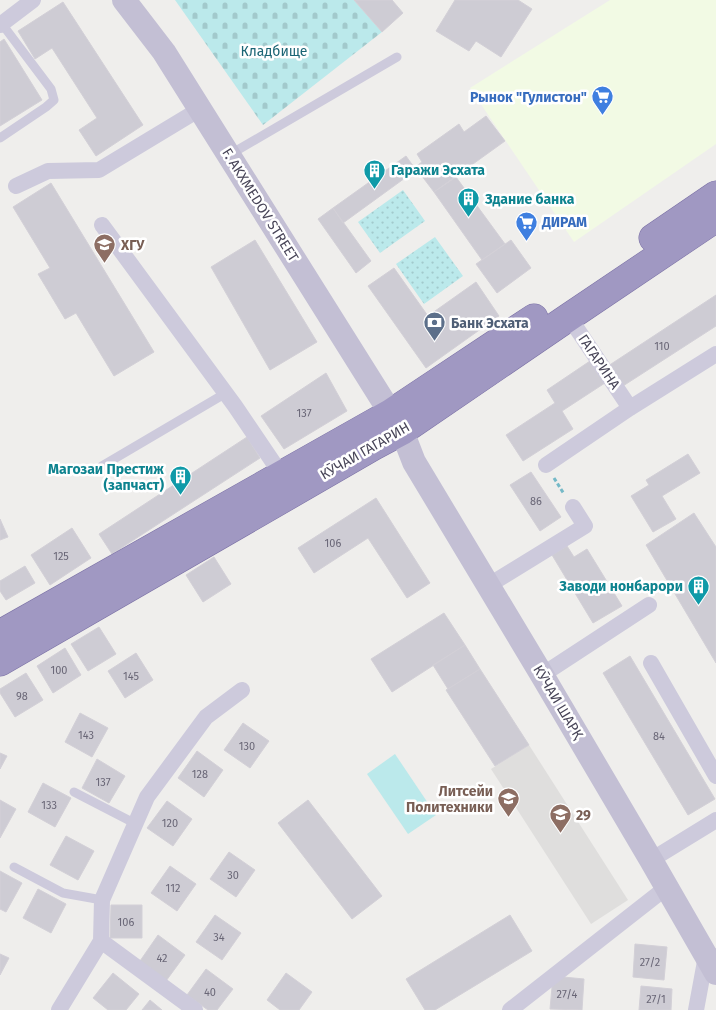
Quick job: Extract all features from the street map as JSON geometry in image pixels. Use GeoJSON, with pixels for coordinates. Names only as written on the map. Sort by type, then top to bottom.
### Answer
{"type":"FeatureCollection","features":[{"type":"Feature","properties":{"kind":"highway","name":"КӮЧАИ ГАГАРИН"},"geometry":{"type":"LineString","coordinates":[[0,662],[357,456],[397,422],[541,314],[716,195]]}},
{"type":"Feature","properties":{"kind":"highway","name":"КӮЧАИ ГАГАРИН"},"geometry":{"type":"LineString","coordinates":[[0,634],[281,474],[397,422],[568,317],[716,218]]}},
{"type":"Feature","properties":{"kind":"main road","name":"F. AKXMEDOV STREET"},"geometry":{"type":"LineString","coordinates":[[124,0],[164,52],[397,422]]}},
{"type":"Feature","properties":{"kind":"main road","name":"КӮЧАИ ШАРҚ"},"geometry":{"type":"LineString","coordinates":[[397,422],[414,462],[542,674],[667,887],[713,960]]}},
{"type":"Feature","properties":{"kind":"street"},"geometry":{"type":"LineString","coordinates":[[1,24],[33,0]]}},
{"type":"Feature","properties":{"kind":"street"},"geometry":{"type":"LineString","coordinates":[[16,186],[48,171],[99,170],[200,109]]}},
{"type":"Feature","properties":{"kind":"street"},"geometry":{"type":"LineString","coordinates":[[102,225],[226,393],[281,474]]}},
{"type":"Feature","properties":{"kind":"street","name":"ГАГАРИНА"},"geometry":{"type":"LineString","coordinates":[[568,317],[630,408]]}},
{"type":"Feature","properties":{"kind":"street"},"geometry":{"type":"LineString","coordinates":[[546,465],[630,408],[716,354]]}},
{"type":"Feature","properties":{"kind":"street"},"geometry":{"type":"LineString","coordinates":[[489,585],[585,526],[573,507]]}},
{"type":"Feature","properties":{"kind":"street"},"geometry":{"type":"LineString","coordinates":[[542,674],[649,605]]}},
{"type":"Feature","properties":{"kind":"street"},"geometry":{"type":"LineString","coordinates":[[651,663],[716,776]]}},
{"type":"Feature","properties":{"kind":"street"},"geometry":{"type":"LineString","coordinates":[[59,1010],[101,941],[102,900],[147,798],[206,717],[242,690]]}},
{"type":"Feature","properties":{"kind":"street"},"geometry":{"type":"LineString","coordinates":[[652,860],[716,820]]}},
{"type":"Feature","properties":{"kind":"street"},"geometry":{"type":"LineString","coordinates":[[510,1010],[667,887]]}},
{"type":"Feature","properties":{"kind":"street"},"geometry":{"type":"LineString","coordinates":[[101,941],[195,1010]]}},
{"type":"Feature","properties":{"kind":"street"},"geometry":{"type":"LineString","coordinates":[[696,1010],[713,960]]}},
{"type":"Feature","properties":{"kind":"lane"},"geometry":{"type":"LineString","coordinates":[[0,138],[46,108],[54,100],[51,90],[1,24]]}},
{"type":"Feature","properties":{"kind":"lane"},"geometry":{"type":"LineString","coordinates":[[228,155],[397,56]]}},
{"type":"Feature","properties":{"kind":"lane"},"geometry":{"type":"LineString","coordinates":[[102,466],[226,393]]}},
{"type":"Feature","properties":{"kind":"lane"},"geometry":{"type":"LineString","coordinates":[[74,792],[136,824]]}},
{"type":"Feature","properties":{"kind":"lane"},"geometry":{"type":"LineString","coordinates":[[14,867],[63,893],[102,900]]}},
{"type":"Feature","properties":{"kind":"path"},"geometry":{"type":"LineString","coordinates":[[546,465],[573,507]]}},
{"type":"Feature","properties":{"kind":"shaded area","name":"Рынок \"Гулистон\""},"geometry":{"type":"Polygon","coordinates":[[[610,0],[716,0],[716,144],[574,242],[470,88],[610,0]]]}},
{"type":"Feature","properties":{"kind":"shaded area","name":"29"},"geometry":{"type":"Polygon","coordinates":[[[529,745],[628,900],[591,924],[491,769],[529,745]]]}},
{"type":"Feature","properties":{"kind":"green space","name":"Кладбище"},"geometry":{"type":"Polygon","coordinates":[[[175,0],[354,0],[382,32],[263,125],[175,0]]]}},
{"type":"Feature","properties":{"kind":"green space"},"geometry":{"type":"Polygon","coordinates":[[[403,190],[425,221],[380,253],[358,222],[403,190]]]}},
{"type":"Feature","properties":{"kind":"green space"},"geometry":{"type":"Polygon","coordinates":[[[435,237],[463,276],[424,304],[396,264],[435,237]]]}},
{"type":"Feature","properties":{"kind":"green space"},"geometry":{"type":"Polygon","coordinates":[[[395,754],[436,815],[408,834],[367,774],[395,754]]]}},
{"type":"Feature","properties":{"kind":"building"},"geometry":{"type":"Polygon","coordinates":[[[354,0],[392,0],[403,13],[382,32],[354,0]]]}},
{"type":"Feature","properties":{"kind":"building"},"geometry":{"type":"Polygon","coordinates":[[[455,0],[518,0],[532,9],[501,57],[476,41],[469,51],[436,31],[455,0]]]}},
{"type":"Feature","properties":{"kind":"building"},"geometry":{"type":"Polygon","coordinates":[[[63,2],[143,125],[96,156],[79,130],[97,118],[52,48],[35,59],[18,31],[63,2]]]}},
{"type":"Feature","properties":{"kind":"building"},"geometry":{"type":"Polygon","coordinates":[[[4,39],[42,100],[0,126],[0,42],[4,39]]]}},
{"type":"Feature","properties":{"kind":"building"},"geometry":{"type":"Polygon","coordinates":[[[486,116],[505,141],[434,192],[415,167],[422,162],[417,154],[459,124],[464,132],[486,116]]]}},
{"type":"Feature","properties":{"kind":"building","name":"Гаражи Эсхата"},"geometry":{"type":"Polygon","coordinates":[[[406,156],[416,170],[343,223],[333,208],[406,156]]]}},
{"type":"Feature","properties":{"kind":"building","name":"Здание банка"},"geometry":{"type":"Polygon","coordinates":[[[456,177],[505,244],[482,260],[434,192],[456,177]]]}},
{"type":"Feature","properties":{"kind":"building"},"geometry":{"type":"Polygon","coordinates":[[[51,183],[154,352],[114,376],[76,313],[65,319],[38,274],[50,268],[13,207],[51,183]]]}},
{"type":"Feature","properties":{"kind":"building"},"geometry":{"type":"Polygon","coordinates":[[[333,208],[371,261],[356,273],[318,219],[333,208]]]}},
{"type":"Feature","properties":{"kind":"building"},"geometry":{"type":"Polygon","coordinates":[[[255,240],[317,342],[270,370],[211,267],[255,240]]]}},
{"type":"Feature","properties":{"kind":"building"},"geometry":{"type":"Polygon","coordinates":[[[511,240],[531,268],[497,293],[476,264],[511,240]]]}},
{"type":"Feature","properties":{"kind":"building","name":"Банк Эсхата"},"geometry":{"type":"Polygon","coordinates":[[[394,268],[428,316],[476,282],[499,316],[426,368],[368,286],[394,268]]]}},
{"type":"Feature","properties":{"kind":"building"},"geometry":{"type":"Polygon","coordinates":[[[716,295],[716,326],[623,386],[608,366],[716,295]]]}},
{"type":"Feature","properties":{"kind":"building"},"geometry":{"type":"Polygon","coordinates":[[[593,359],[608,381],[562,411],[573,429],[523,461],[506,435],[555,403],[547,390],[593,359]]]}},
{"type":"Feature","properties":{"kind":"building"},"geometry":{"type":"Polygon","coordinates":[[[326,373],[347,411],[284,449],[261,416],[326,373]]]}},
{"type":"Feature","properties":{"kind":"building","name":"Магозаи Престиж (запчаст)"},"geometry":{"type":"Polygon","coordinates":[[[247,437],[260,458],[112,554],[99,534],[247,437]]]}},
{"type":"Feature","properties":{"kind":"building"},"geometry":{"type":"Polygon","coordinates":[[[688,454],[700,473],[662,496],[676,519],[653,532],[631,496],[649,485],[646,480],[688,454]]]}},
{"type":"Feature","properties":{"kind":"building"},"geometry":{"type":"Polygon","coordinates":[[[531,472],[561,517],[540,531],[510,485],[531,472]]]}},
{"type":"Feature","properties":{"kind":"building"},"geometry":{"type":"Polygon","coordinates":[[[376,498],[430,583],[407,598],[368,538],[314,573],[298,548],[376,498]]]}},
{"type":"Feature","properties":{"kind":"building","name":"Заводи нонбарори"},"geometry":{"type":"Polygon","coordinates":[[[694,513],[716,547],[716,663],[646,545],[694,513]]]}},
{"type":"Feature","properties":{"kind":"building"},"geometry":{"type":"Polygon","coordinates":[[[0,519],[8,537],[0,540],[0,519]]]}},
{"type":"Feature","properties":{"kind":"building"},"geometry":{"type":"Polygon","coordinates":[[[72,528],[91,558],[50,585],[31,555],[72,528]]]}},
{"type":"Feature","properties":{"kind":"building"},"geometry":{"type":"Polygon","coordinates":[[[567,546],[574,557],[587,549],[622,606],[593,623],[552,555],[567,546]]]}},
{"type":"Feature","properties":{"kind":"building"},"geometry":{"type":"Polygon","coordinates":[[[214,557],[231,584],[203,602],[186,575],[214,557]]]}},
{"type":"Feature","properties":{"kind":"building"},"geometry":{"type":"Polygon","coordinates":[[[25,566],[35,583],[6,600],[0,591],[0,581],[25,566]]]}},
{"type":"Feature","properties":{"kind":"building"},"geometry":{"type":"Polygon","coordinates":[[[444,613],[465,645],[392,692],[371,659],[444,613]]]}},
{"type":"Feature","properties":{"kind":"building"},"geometry":{"type":"Polygon","coordinates":[[[99,627],[116,654],[88,671],[71,644],[99,627]]]}},
{"type":"Feature","properties":{"kind":"building"},"geometry":{"type":"Polygon","coordinates":[[[465,645],[480,669],[448,689],[433,665],[465,645]]]}},
{"type":"Feature","properties":{"kind":"building"},"geometry":{"type":"Polygon","coordinates":[[[65,648],[81,675],[53,693],[37,666],[65,648]]]}},
{"type":"Feature","properties":{"kind":"building"},"geometry":{"type":"Polygon","coordinates":[[[136,653],[153,680],[125,698],[108,671],[136,653]]]}},
{"type":"Feature","properties":{"kind":"building"},"geometry":{"type":"Polygon","coordinates":[[[630,656],[715,799],[688,815],[603,673],[630,656]]]}},
{"type":"Feature","properties":{"kind":"building"},"geometry":{"type":"Polygon","coordinates":[[[480,669],[529,745],[495,766],[446,690],[480,669]]]}},
{"type":"Feature","properties":{"kind":"building"},"geometry":{"type":"Polygon","coordinates":[[[26,673],[43,700],[15,717],[0,693],[0,689],[26,673]]]}},
{"type":"Feature","properties":{"kind":"building"},"geometry":{"type":"Polygon","coordinates":[[[80,713],[108,728],[92,757],[65,742],[80,713]]]}},
{"type":"Feature","properties":{"kind":"building"},"geometry":{"type":"Polygon","coordinates":[[[243,723],[269,741],[250,768],[224,750],[243,723]]]}},
{"type":"Feature","properties":{"kind":"building"},"geometry":{"type":"Polygon","coordinates":[[[197,751],[223,770],[204,797],[178,778],[197,751]]]}},
{"type":"Feature","properties":{"kind":"building"},"geometry":{"type":"Polygon","coordinates":[[[0,753],[7,756],[0,769],[0,753]]]}},
{"type":"Feature","properties":{"kind":"building"},"geometry":{"type":"Polygon","coordinates":[[[97,759],[125,776],[109,803],[82,788],[97,759]]]}},
{"type":"Feature","properties":{"kind":"building"},"geometry":{"type":"Polygon","coordinates":[[[43,783],[71,798],[55,827],[28,812],[43,783]]]}},
{"type":"Feature","properties":{"kind":"building"},"geometry":{"type":"Polygon","coordinates":[[[0,800],[16,809],[0,838],[0,800]]]}},
{"type":"Feature","properties":{"kind":"building"},"geometry":{"type":"Polygon","coordinates":[[[308,800],[382,896],[352,919],[278,823],[308,800]]]}},
{"type":"Feature","properties":{"kind":"building"},"geometry":{"type":"Polygon","coordinates":[[[167,801],[192,819],[173,846],[147,828],[167,801]]]}},
{"type":"Feature","properties":{"kind":"building"},"geometry":{"type":"Polygon","coordinates":[[[66,836],[94,851],[78,880],[50,865],[66,836]]]}},
{"type":"Feature","properties":{"kind":"building"},"geometry":{"type":"Polygon","coordinates":[[[229,852],[255,870],[236,897],[210,879],[229,852]]]}},
{"type":"Feature","properties":{"kind":"building"},"geometry":{"type":"Polygon","coordinates":[[[170,866],[196,884],[177,911],[151,893],[170,866]]]}},
{"type":"Feature","properties":{"kind":"building"},"geometry":{"type":"Polygon","coordinates":[[[0,871],[22,883],[6,912],[0,909],[0,871]]]}},
{"type":"Feature","properties":{"kind":"building"},"geometry":{"type":"Polygon","coordinates":[[[38,889],[66,904],[51,933],[23,918],[38,889]]]}},
{"type":"Feature","properties":{"kind":"building"},"geometry":{"type":"Polygon","coordinates":[[[111,905],[142,905],[142,938],[110,938],[111,905]]]}},
{"type":"Feature","properties":{"kind":"building"},"geometry":{"type":"Polygon","coordinates":[[[215,915],[241,933],[222,960],[196,942],[215,915]]]}},
{"type":"Feature","properties":{"kind":"building"},"geometry":{"type":"Polygon","coordinates":[[[510,915],[532,951],[435,1010],[425,1010],[406,979],[510,915]]]}},
{"type":"Feature","properties":{"kind":"building"},"geometry":{"type":"Polygon","coordinates":[[[158,935],[185,955],[166,981],[140,961],[158,935]]]}},
{"type":"Feature","properties":{"kind":"building"},"geometry":{"type":"Polygon","coordinates":[[[635,944],[667,947],[664,980],[633,977],[635,944]]]}},
{"type":"Feature","properties":{"kind":"building"},"geometry":{"type":"Polygon","coordinates":[[[0,954],[9,958],[0,975],[0,954]]]}},
{"type":"Feature","properties":{"kind":"building"},"geometry":{"type":"Polygon","coordinates":[[[206,969],[233,989],[217,1010],[208,1010],[187,995],[206,969]]]}},
{"type":"Feature","properties":{"kind":"building"},"geometry":{"type":"Polygon","coordinates":[[[113,973],[139,994],[126,1010],[108,1010],[93,998],[113,973]]]}},
{"type":"Feature","properties":{"kind":"building"},"geometry":{"type":"Polygon","coordinates":[[[286,973],[312,992],[299,1010],[280,1010],[267,1000],[286,973]]]}},
{"type":"Feature","properties":{"kind":"building"},"geometry":{"type":"Polygon","coordinates":[[[553,976],[584,979],[582,1010],[550,1009],[553,976]]]}},
{"type":"Feature","properties":{"kind":"building"},"geometry":{"type":"Polygon","coordinates":[[[641,986],[672,989],[671,1010],[639,1010],[641,986]]]}},
{"type":"Feature","properties":{"kind":"building"},"geometry":{"type":"Polygon","coordinates":[[[150,1000],[162,1010],[142,1010],[150,1000]]]}},
{"type":"Feature","properties":{"kind":"place","name":"Рынок \"Гулистон\""},"geometry":{"type":"Point","coordinates":[603,116]}},
{"type":"Feature","properties":{"kind":"place","name":"Гаражи Эсхата"},"geometry":{"type":"Point","coordinates":[375,189]}},
{"type":"Feature","properties":{"kind":"place","name":"Здание банка"},"geometry":{"type":"Point","coordinates":[469,218]}},
{"type":"Feature","properties":{"kind":"place","name":"ДИРАМ"},"geometry":{"type":"Point","coordinates":[526,241]}},
{"type":"Feature","properties":{"kind":"place","name":"ХГУ"},"geometry":{"type":"Point","coordinates":[105,264]}},
{"type":"Feature","properties":{"kind":"place","name":"Банк Эсхата"},"geometry":{"type":"Point","coordinates":[435,342]}},
{"type":"Feature","properties":{"kind":"place","name":"Магозаи Престиж (запчаст)"},"geometry":{"type":"Point","coordinates":[180,496]}},
{"type":"Feature","properties":{"kind":"place","name":"Заводи нонбарори"},"geometry":{"type":"Point","coordinates":[699,605]}},
{"type":"Feature","properties":{"kind":"place","name":"Литсейи Политехники"},"geometry":{"type":"Point","coordinates":[509,818]}},
{"type":"Feature","properties":{"kind":"place","name":"29"},"geometry":{"type":"Point","coordinates":[560,834]}}]}
